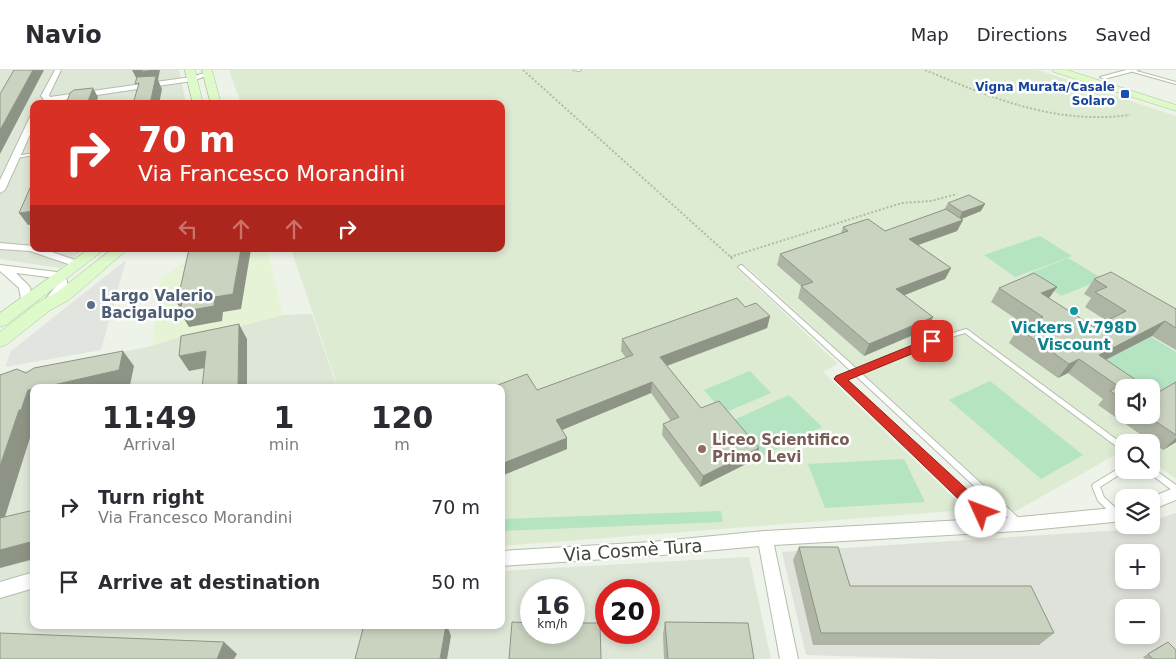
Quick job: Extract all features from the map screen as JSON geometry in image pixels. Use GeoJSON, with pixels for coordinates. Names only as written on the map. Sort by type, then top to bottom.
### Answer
{"type":"FeatureCollection","features":[{"type":"Feature","properties":{"kind":"main road"},"geometry":{"type":"LineString","coordinates":[[1057,70],[1176,108]]}},
{"type":"Feature","properties":{"kind":"main road"},"geometry":{"type":"LineString","coordinates":[[1080,70],[1176,100]]}},
{"type":"Feature","properties":{"kind":"main road"},"geometry":{"type":"LineString","coordinates":[[208,72],[215,100]]}},
{"type":"Feature","properties":{"kind":"main road"},"geometry":{"type":"LineString","coordinates":[[191,74],[197,100]]}},
{"type":"Feature","properties":{"kind":"main road"},"geometry":{"type":"LineString","coordinates":[[0,321],[94,252]]}},
{"type":"Feature","properties":{"kind":"main road"},"geometry":{"type":"LineString","coordinates":[[0,341],[118,252]]}},
{"type":"Feature","properties":{"kind":"street"},"geometry":{"type":"LineString","coordinates":[[49,98],[45,96],[58,70]]}},
{"type":"Feature","properties":{"kind":"street"},"geometry":{"type":"LineString","coordinates":[[1104,78],[1135,70]]}},
{"type":"Feature","properties":{"kind":"street"},"geometry":{"type":"LineString","coordinates":[[46,100],[208,72]]}},
{"type":"Feature","properties":{"kind":"street"},"geometry":{"type":"LineString","coordinates":[[0,190],[30,127]]}},
{"type":"Feature","properties":{"kind":"street"},"geometry":{"type":"LineString","coordinates":[[0,246],[30,248]]}},
{"type":"Feature","properties":{"kind":"street"},"geometry":{"type":"LineString","coordinates":[[42,252],[77,264]]}},
{"type":"Feature","properties":{"kind":"street"},"geometry":{"type":"LineString","coordinates":[[2,268],[61,275],[62,282],[59,291],[43,307]]}},
{"type":"Feature","properties":{"kind":"street"},"geometry":{"type":"LineString","coordinates":[[2,268],[24,287],[26,301]]}},
{"type":"Feature","properties":{"kind":"street"},"geometry":{"type":"LineString","coordinates":[[1160,500],[1176,493]]}},
{"type":"Feature","properties":{"kind":"street","name":"Via Cosmè Tura"},"geometry":{"type":"LineString","coordinates":[[505,559],[651,549],[765,538],[1020,524],[1115,516]]}},
{"type":"Feature","properties":{"kind":"street"},"geometry":{"type":"LineString","coordinates":[[765,538],[790,659]]}},
{"type":"Feature","properties":{"kind":"street"},"geometry":{"type":"LineString","coordinates":[[0,590],[30,581]]}},
{"type":"Feature","properties":{"kind":"lane"},"geometry":{"type":"LineString","coordinates":[[1135,70],[1176,83]]}},
{"type":"Feature","properties":{"kind":"lane"},"geometry":{"type":"LineString","coordinates":[[16,157],[30,155]]}},
{"type":"Feature","properties":{"kind":"lane"},"geometry":{"type":"LineString","coordinates":[[741,267],[1020,524]]}},
{"type":"Feature","properties":{"kind":"lane"},"geometry":{"type":"LineString","coordinates":[[995,525],[840,379],[932,341],[966,330],[1115,442]]}},
{"type":"Feature","properties":{"kind":"lane"},"geometry":{"type":"LineString","coordinates":[[1115,474],[1096,486],[1101,499],[1115,510]]}},
{"type":"Feature","properties":{"kind":"lane"},"geometry":{"type":"LineString","coordinates":[[1160,477],[1176,489]]}},
{"type":"Feature","properties":{"kind":"path"},"geometry":{"type":"LineString","coordinates":[[523,70],[741,267]]}},
{"type":"Feature","properties":{"kind":"path"},"geometry":{"type":"LineString","coordinates":[[925,70],[966,87],[1048,112],[1098,120],[1130,115]]}},
{"type":"Feature","properties":{"kind":"path"},"geometry":{"type":"LineString","coordinates":[[730,257],[902,203],[931,201],[957,194]]}},
{"type":"Feature","properties":{"kind":"shaded area"},"geometry":{"type":"Polygon","coordinates":[[[0,70],[179,70],[185,100],[30,100],[30,252],[81,252],[60,268],[0,259],[0,70]]]}},
{"type":"Feature","properties":{"kind":"shaded area"},"geometry":{"type":"Polygon","coordinates":[[[229,70],[1038,70],[1176,116],[1176,479],[1160,467],[1160,434],[1115,434],[1115,455],[1014,512],[745,265],[737,268],[838,364],[823,372],[966,510],[505,546],[505,384],[337,384],[292,252],[505,252],[505,100],[240,100],[229,70]]]}},
{"type":"Feature","properties":{"kind":"shaded area"},"geometry":{"type":"Polygon","coordinates":[[[1040,236],[1072,256],[1015,277],[984,255],[1040,236]]]}},
{"type":"Feature","properties":{"kind":"shaded area"},"geometry":{"type":"Polygon","coordinates":[[[198,252],[268,252],[283,315],[182,341],[183,336],[152,346],[161,279],[198,252]]]}},
{"type":"Feature","properties":{"kind":"shaded area"},"geometry":{"type":"Polygon","coordinates":[[[1068,258],[1103,279],[1061,296],[1028,274],[1068,258]]]}},
{"type":"Feature","properties":{"kind":"shaded area","name":"Largo Valerio Bacigalupo"},"geometry":{"type":"Polygon","coordinates":[[[126,260],[101,350],[5,367],[11,351],[126,260]]]}},
{"type":"Feature","properties":{"kind":"shaded area"},"geometry":{"type":"Polygon","coordinates":[[[312,314],[336,384],[30,384],[30,629],[505,629],[505,571],[749,557],[771,659],[0,659],[0,376],[152,346],[183,335],[183,341],[283,315],[312,314]]]}},
{"type":"Feature","properties":{"kind":"shaded area"},"geometry":{"type":"Polygon","coordinates":[[[1151,337],[1176,352],[1176,382],[1160,392],[1160,379],[1115,379],[1115,383],[1088,368],[1151,337]]]}},
{"type":"Feature","properties":{"kind":"shaded area"},"geometry":{"type":"Polygon","coordinates":[[[750,371],[771,393],[724,413],[704,390],[750,371]]]}},
{"type":"Feature","properties":{"kind":"shaded area"},"geometry":{"type":"Polygon","coordinates":[[[990,381],[1083,455],[1041,479],[949,400],[990,381]]]}},
{"type":"Feature","properties":{"kind":"shaded area"},"geometry":{"type":"Polygon","coordinates":[[[789,395],[822,427],[756,459],[725,424],[789,395]]]}},
{"type":"Feature","properties":{"kind":"shaded area"},"geometry":{"type":"Polygon","coordinates":[[[904,459],[925,502],[825,508],[808,464],[904,459]]]}},
{"type":"Feature","properties":{"kind":"shaded area"},"geometry":{"type":"Polygon","coordinates":[[[721,511],[723,522],[505,531],[505,519],[721,511]]]}},
{"type":"Feature","properties":{"kind":"shaded area"},"geometry":{"type":"Polygon","coordinates":[[[1176,513],[1176,659],[938,659],[806,655],[782,552],[1115,530],[1115,534],[1160,534],[1160,518],[1176,513]]]}},
{"type":"Feature","properties":{"kind":"building"},"geometry":{"type":"Polygon","coordinates":[[[14,70],[33,70],[0,130],[0,94],[14,70]]]}},
{"type":"Feature","properties":{"kind":"building"},"geometry":{"type":"Polygon","coordinates":[[[156,76],[151,100],[134,100],[139,83],[135,84],[137,77],[156,76]]]}},
{"type":"Feature","properties":{"kind":"building"},"geometry":{"type":"Polygon","coordinates":[[[93,88],[88,100],[67,100],[70,93],[74,90],[93,88]]]}},
{"type":"Feature","properties":{"kind":"building"},"geometry":{"type":"Polygon","coordinates":[[[30,188],[30,212],[19,213],[30,188]]]}},
{"type":"Feature","properties":{"kind":"building"},"geometry":{"type":"Polygon","coordinates":[[[969,195],[985,204],[962,212],[948,203],[969,195]]]}},
{"type":"Feature","properties":{"kind":"building"},"geometry":{"type":"Polygon","coordinates":[[[946,209],[963,220],[909,239],[951,268],[896,289],[933,317],[869,344],[801,286],[813,282],[780,254],[848,231],[843,227],[868,219],[885,231],[946,209]]]}},
{"type":"Feature","properties":{"kind":"building"},"geometry":{"type":"Polygon","coordinates":[[[188,252],[240,252],[233,294],[215,297],[214,306],[180,312],[182,302],[177,303],[188,252]]]}},
{"type":"Feature","properties":{"kind":"building"},"geometry":{"type":"Polygon","coordinates":[[[1111,272],[1176,309],[1176,328],[1165,321],[1099,355],[1135,379],[1115,379],[1115,384],[1079,359],[1069,364],[1018,328],[1043,317],[999,288],[1034,273],[1057,287],[1041,293],[1094,327],[1126,311],[1095,292],[1107,287],[1094,279],[1111,272]]]}},
{"type":"Feature","properties":{"kind":"building"},"geometry":{"type":"Polygon","coordinates":[[[737,298],[745,307],[756,303],[770,316],[660,357],[701,408],[719,401],[759,448],[703,476],[663,424],[679,417],[652,382],[556,420],[567,438],[505,462],[505,384],[501,384],[527,374],[537,390],[633,355],[622,339],[737,298]]]}},
{"type":"Feature","properties":{"kind":"building"},"geometry":{"type":"Polygon","coordinates":[[[239,324],[238,384],[202,384],[206,351],[179,356],[181,336],[239,324]]]}},
{"type":"Feature","properties":{"kind":"building"},"geometry":{"type":"Polygon","coordinates":[[[123,351],[119,370],[58,384],[30,384],[30,390],[28,390],[21,410],[19,410],[0,466],[0,375],[17,369],[26,373],[34,368],[123,351]]]}},
{"type":"Feature","properties":{"kind":"building"},"geometry":{"type":"Polygon","coordinates":[[[1176,382],[1176,435],[1160,424],[1160,391],[1176,382]]]}},
{"type":"Feature","properties":{"kind":"building"},"geometry":{"type":"Polygon","coordinates":[[[1115,388],[1115,394],[1110,391],[1115,388]]]}},
{"type":"Feature","properties":{"kind":"building"},"geometry":{"type":"Polygon","coordinates":[[[30,511],[30,542],[0,550],[0,518],[30,511]]]}},
{"type":"Feature","properties":{"kind":"building"},"geometry":{"type":"Polygon","coordinates":[[[799,547],[838,547],[850,586],[1031,586],[1054,633],[821,633],[799,547]]]}},
{"type":"Feature","properties":{"kind":"building"},"geometry":{"type":"Polygon","coordinates":[[[512,622],[520,622],[520,644],[585,644],[585,623],[595,623],[595,644],[601,644],[601,659],[509,659],[512,622]]]}},
{"type":"Feature","properties":{"kind":"building"},"geometry":{"type":"Polygon","coordinates":[[[665,622],[748,623],[754,659],[668,659],[665,622]]]}},
{"type":"Feature","properties":{"kind":"building"},"geometry":{"type":"Polygon","coordinates":[[[363,629],[445,629],[440,659],[355,659],[363,629]]]}},
{"type":"Feature","properties":{"kind":"building"},"geometry":{"type":"Polygon","coordinates":[[[0,633],[224,642],[217,659],[0,659],[0,633]]]}},
{"type":"Feature","properties":{"kind":"building"},"geometry":{"type":"Polygon","coordinates":[[[1168,642],[1176,650],[1176,659],[1153,659],[1148,654],[1168,642]]]}},
{"type":"Feature","properties":{"kind":"place","name":"Vigna Murata/Casale Solaro"},"geometry":{"type":"Point","coordinates":[1125,94]}},
{"type":"Feature","properties":{"kind":"place","name":"Largo Valerio Bacigalupo"},"geometry":{"type":"Point","coordinates":[91,305]}},
{"type":"Feature","properties":{"kind":"place","name":"Vickers V.798D Viscount"},"geometry":{"type":"Point","coordinates":[1074,311]}},
{"type":"Feature","properties":{"kind":"place","name":"Liceo Scientifico Primo Levi"},"geometry":{"type":"Point","coordinates":[702,449]}},
{"type":"Feature","properties":{"kind":"route"},"geometry":{"type":"LineString","coordinates":[[932,341],[840,379],[981,512]]}}]}
